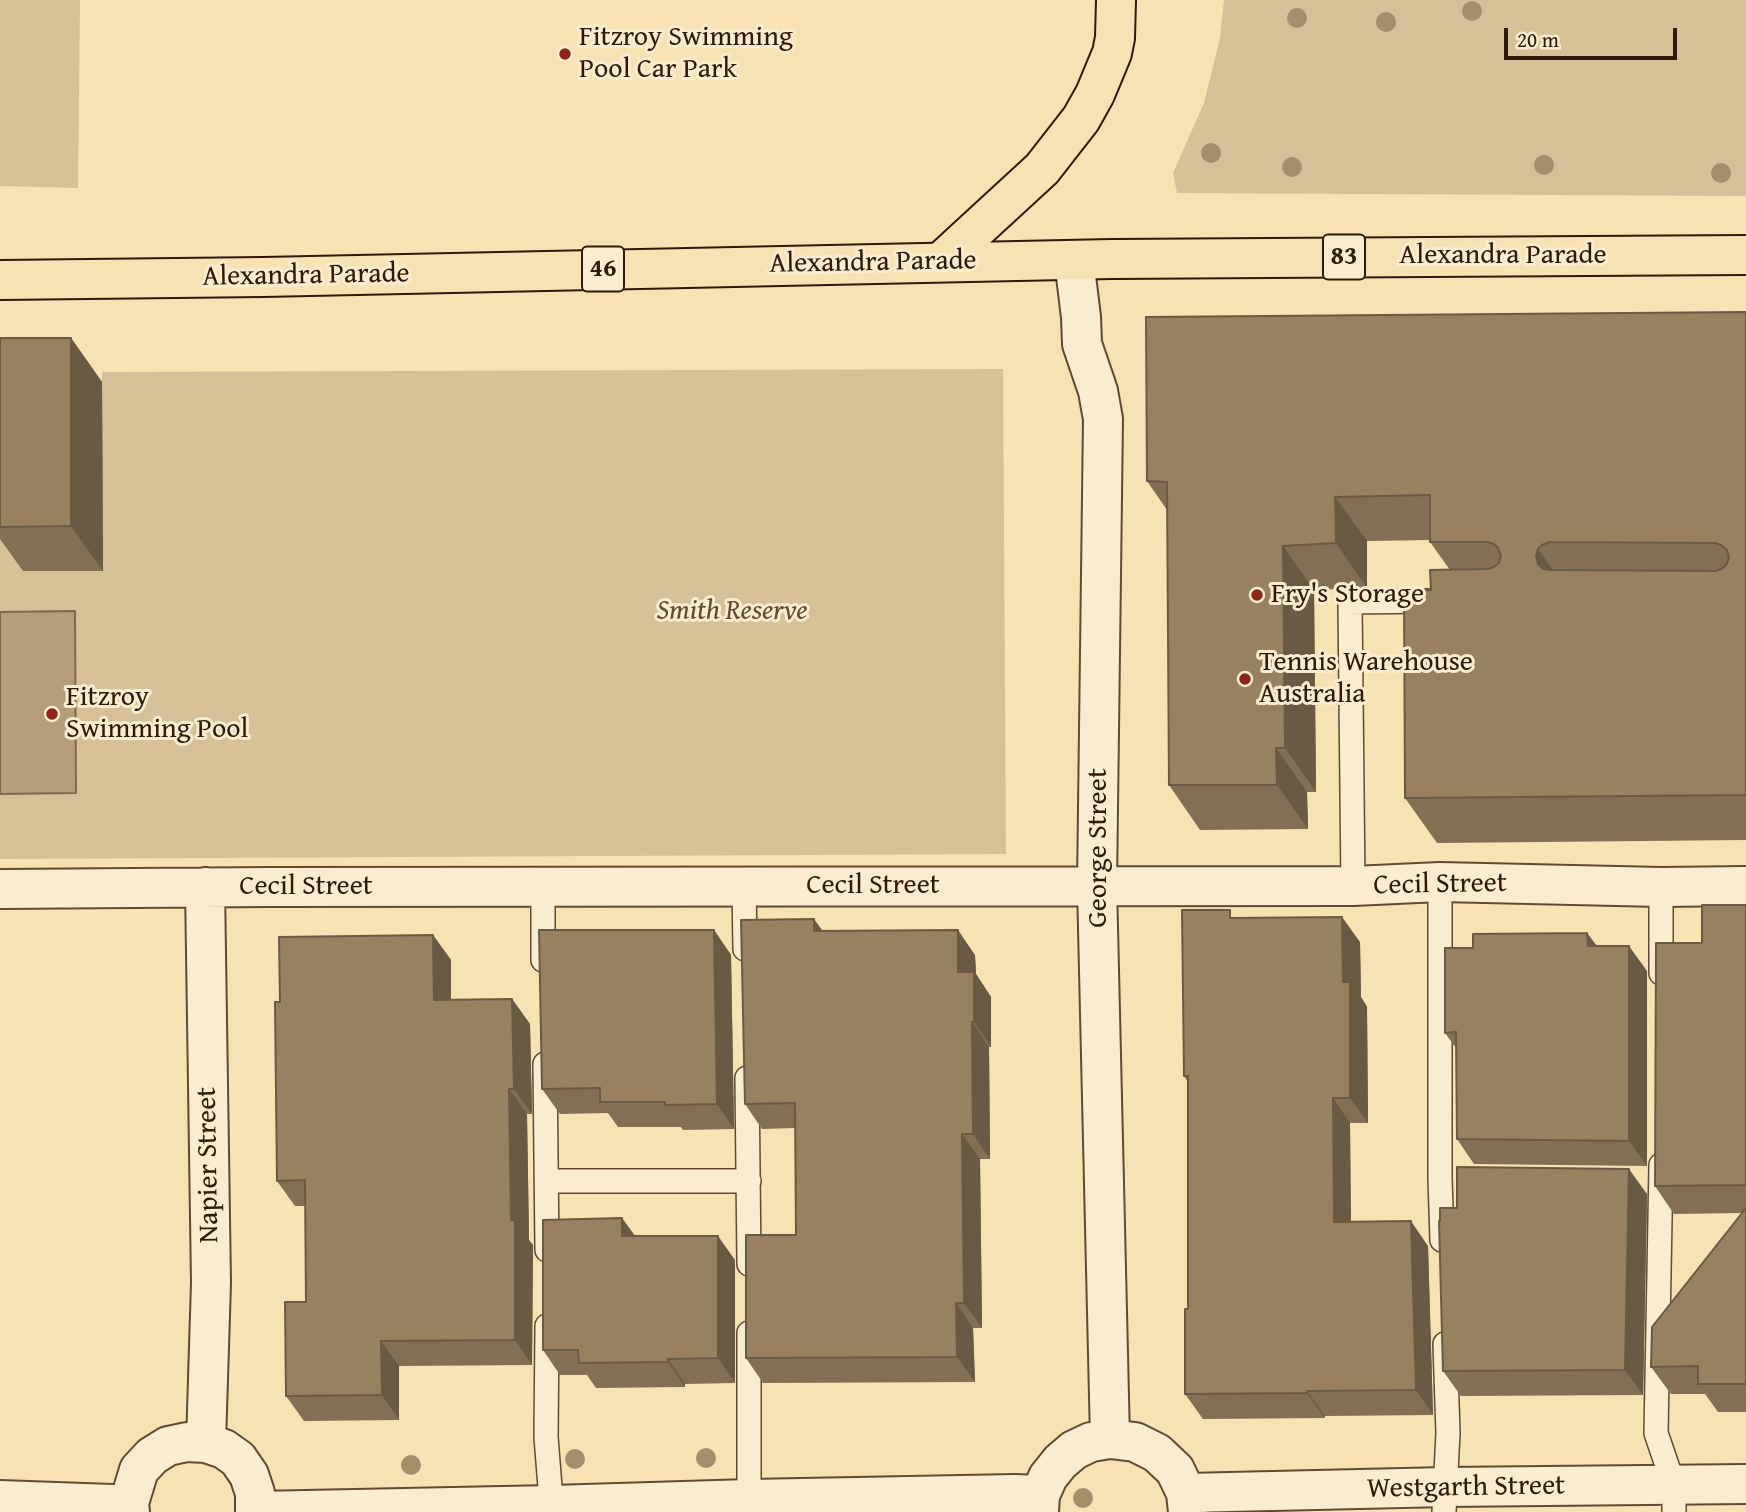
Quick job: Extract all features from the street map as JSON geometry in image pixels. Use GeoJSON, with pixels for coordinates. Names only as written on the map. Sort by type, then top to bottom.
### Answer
{"type":"FeatureCollection","features":[{"type":"Feature","properties":{"kind":"main road"},"geometry":{"type":"LineString","coordinates":[[942,261],[1042,169],[1081,119],[1112,53],[1116,0]]}},
{"type":"Feature","properties":{"kind":"main road","name":"Alexandra Parade"},"geometry":{"type":"LineString","coordinates":[[0,280],[263,277],[1112,258],[1746,255]]}},
{"type":"Feature","properties":{"kind":"street","name":"George Street"},"geometry":{"type":"LineString","coordinates":[[1073,260],[1082,344],[1098,391],[1103,419],[1097,885],[1110,1438]]}},
{"type":"Feature","properties":{"kind":"street","name":"Cecil Street"},"geometry":{"type":"LineString","coordinates":[[0,889],[1353,886],[1440,882],[1661,887],[1746,886]]}},
{"type":"Feature","properties":{"kind":"street","name":"Napier Street"},"geometry":{"type":"LineString","coordinates":[[205,887],[211,1283],[206,1443]]}},
{"type":"Feature","properties":{"kind":"street"},"geometry":{"type":"LineString","coordinates":[[0,1500],[130,1507],[139,1469],[152,1456],[168,1446],[187,1441],[224,1449],[238,1460],[249,1475],[255,1493],[255,1512],[749,1505],[1001,1494],[1040,1503],[1048,1477],[1060,1462],[1074,1450],[1091,1442],[1110,1438],[1135,1442],[1157,1453],[1175,1470],[1187,1502]]}},
{"type":"Feature","properties":{"kind":"street","name":"Westgarth Street"},"geometry":{"type":"LineString","coordinates":[[1187,1502],[1674,1499],[1746,1484]]}},
{"type":"Feature","properties":{"kind":"lane"},"geometry":{"type":"LineString","coordinates":[[1353,886],[1350,602],[1453,601]]}},
{"type":"Feature","properties":{"kind":"lane"},"geometry":{"type":"LineString","coordinates":[[1440,882],[1442,1259]]}},
{"type":"Feature","properties":{"kind":"lane"},"geometry":{"type":"LineString","coordinates":[[744,886],[746,976]]}},
{"type":"Feature","properties":{"kind":"lane"},"geometry":{"type":"LineString","coordinates":[[543,887],[543,976]]}},
{"type":"Feature","properties":{"kind":"lane"},"geometry":{"type":"LineString","coordinates":[[1661,887],[1661,1000]]}},
{"type":"Feature","properties":{"kind":"lane"},"geometry":{"type":"LineString","coordinates":[[544,1044],[547,1275]]}},
{"type":"Feature","properties":{"kind":"lane"},"geometry":{"type":"LineString","coordinates":[[747,1058],[749,1289]]}},
{"type":"Feature","properties":{"kind":"lane"},"geometry":{"type":"LineString","coordinates":[[1661,1139],[1656,1433],[1674,1499]]}},
{"type":"Feature","properties":{"kind":"lane"},"geometry":{"type":"LineString","coordinates":[[1440,1178],[1468,1179]]}},
{"type":"Feature","properties":{"kind":"lane"},"geometry":{"type":"LineString","coordinates":[[1634,1180],[1661,1180]]}},
{"type":"Feature","properties":{"kind":"lane"},"geometry":{"type":"LineString","coordinates":[[547,1181],[749,1181]]}},
{"type":"Feature","properties":{"kind":"lane"},"geometry":{"type":"LineString","coordinates":[[547,1302],[546,1437],[552,1509]]}},
{"type":"Feature","properties":{"kind":"lane"},"geometry":{"type":"LineString","coordinates":[[749,1316],[749,1505]]}},
{"type":"Feature","properties":{"kind":"lane"},"geometry":{"type":"LineString","coordinates":[[1445,1326],[1448,1433],[1445,1500]]}},
{"type":"Feature","properties":{"kind":"green space"},"geometry":{"type":"Polygon","coordinates":[[[0,0],[80,0],[78,188],[0,186],[0,0]]]}},
{"type":"Feature","properties":{"kind":"green space"},"geometry":{"type":"Polygon","coordinates":[[[1224,0],[1746,0],[1746,196],[1177,193],[1173,173],[1204,103],[1220,38],[1224,0]]]}},
{"type":"Feature","properties":{"kind":"green space","name":"Smith Reserve"},"geometry":{"type":"Polygon","coordinates":[[[1003,369],[1006,854],[0,859],[0,389],[102,388],[102,372],[1003,369]]]}},
{"type":"Feature","properties":{"kind":"shaded area"},"geometry":{"type":"Polygon","coordinates":[[[75,611],[76,793],[0,794],[0,612],[75,611]]]}},
{"type":"Feature","properties":{"kind":"building","name":"Fry's Storage"},"geometry":{"type":"Polygon","coordinates":[[[1746,312],[1746,795],[1405,798],[1404,590],[1431,590],[1430,570],[1488,569],[1499,563],[1501,556],[1494,544],[1487,542],[1430,542],[1430,495],[1335,497],[1336,543],[1283,546],[1285,748],[1276,748],[1277,785],[1169,785],[1167,482],[1147,481],[1146,317],[1746,312]],[[1550,542],[1538,549],[1536,556],[1543,569],[1550,570],[1715,571],[1722,569],[1729,558],[1727,550],[1715,543],[1550,542]]]}},
{"type":"Feature","properties":{"kind":"building"},"geometry":{"type":"Polygon","coordinates":[[[0,338],[71,338],[71,526],[0,527],[0,338]]]}},
{"type":"Feature","properties":{"kind":"building"},"geometry":{"type":"Polygon","coordinates":[[[1702,905],[1746,905],[1746,1185],[1655,1186],[1656,943],[1702,943],[1702,905]]]}},
{"type":"Feature","properties":{"kind":"building"},"geometry":{"type":"Polygon","coordinates":[[[1182,910],[1230,910],[1230,918],[1342,917],[1343,982],[1350,982],[1350,1098],[1333,1098],[1334,1222],[1411,1221],[1416,1390],[1185,1394],[1185,1309],[1188,1309],[1188,1076],[1184,1076],[1182,910]]]}},
{"type":"Feature","properties":{"kind":"building"},"geometry":{"type":"Polygon","coordinates":[[[814,919],[814,931],[958,930],[958,972],[974,972],[973,1134],[962,1134],[964,1303],[956,1303],[957,1357],[746,1358],[746,1235],[796,1235],[795,1103],[745,1104],[741,920],[814,919]]]}},
{"type":"Feature","properties":{"kind":"building"},"geometry":{"type":"Polygon","coordinates":[[[539,930],[714,930],[717,1104],[600,1102],[600,1088],[542,1089],[539,930]]]}},
{"type":"Feature","properties":{"kind":"building"},"geometry":{"type":"Polygon","coordinates":[[[1587,933],[1588,946],[1629,946],[1629,1141],[1457,1139],[1456,1032],[1445,1033],[1445,948],[1473,948],[1473,934],[1587,933]]]}},
{"type":"Feature","properties":{"kind":"building"},"geometry":{"type":"Polygon","coordinates":[[[433,935],[434,1000],[512,999],[514,1089],[509,1089],[511,1220],[515,1220],[515,1340],[381,1341],[382,1395],[286,1396],[285,1302],[306,1302],[305,1180],[277,1181],[275,1002],[280,1002],[279,937],[433,935]]]}},
{"type":"Feature","properties":{"kind":"building"},"geometry":{"type":"Polygon","coordinates":[[[1457,1167],[1629,1169],[1625,1370],[1443,1371],[1439,1221],[1440,1208],[1457,1208],[1457,1167]]]}},
{"type":"Feature","properties":{"kind":"building"},"geometry":{"type":"Polygon","coordinates":[[[1746,1208],[1746,1384],[1698,1384],[1698,1366],[1651,1367],[1652,1327],[1746,1208]]]}},
{"type":"Feature","properties":{"kind":"building"},"geometry":{"type":"Polygon","coordinates":[[[622,1218],[622,1236],[718,1236],[718,1358],[668,1359],[668,1362],[579,1363],[578,1350],[543,1350],[543,1220],[622,1218]]]}},
{"type":"Feature","properties":{"kind":"place","name":"Fitzroy Swimming Pool Car Park"},"geometry":{"type":"Point","coordinates":[565,54]}},
{"type":"Feature","properties":{"kind":"place","name":"Fry's Storage"},"geometry":{"type":"Point","coordinates":[1257,595]}},
{"type":"Feature","properties":{"kind":"place","name":"Tennis Warehouse Australia"},"geometry":{"type":"Point","coordinates":[1245,679]}},
{"type":"Feature","properties":{"kind":"place","name":"Fitzroy Swimming Pool"},"geometry":{"type":"Point","coordinates":[52,714]}}]}
